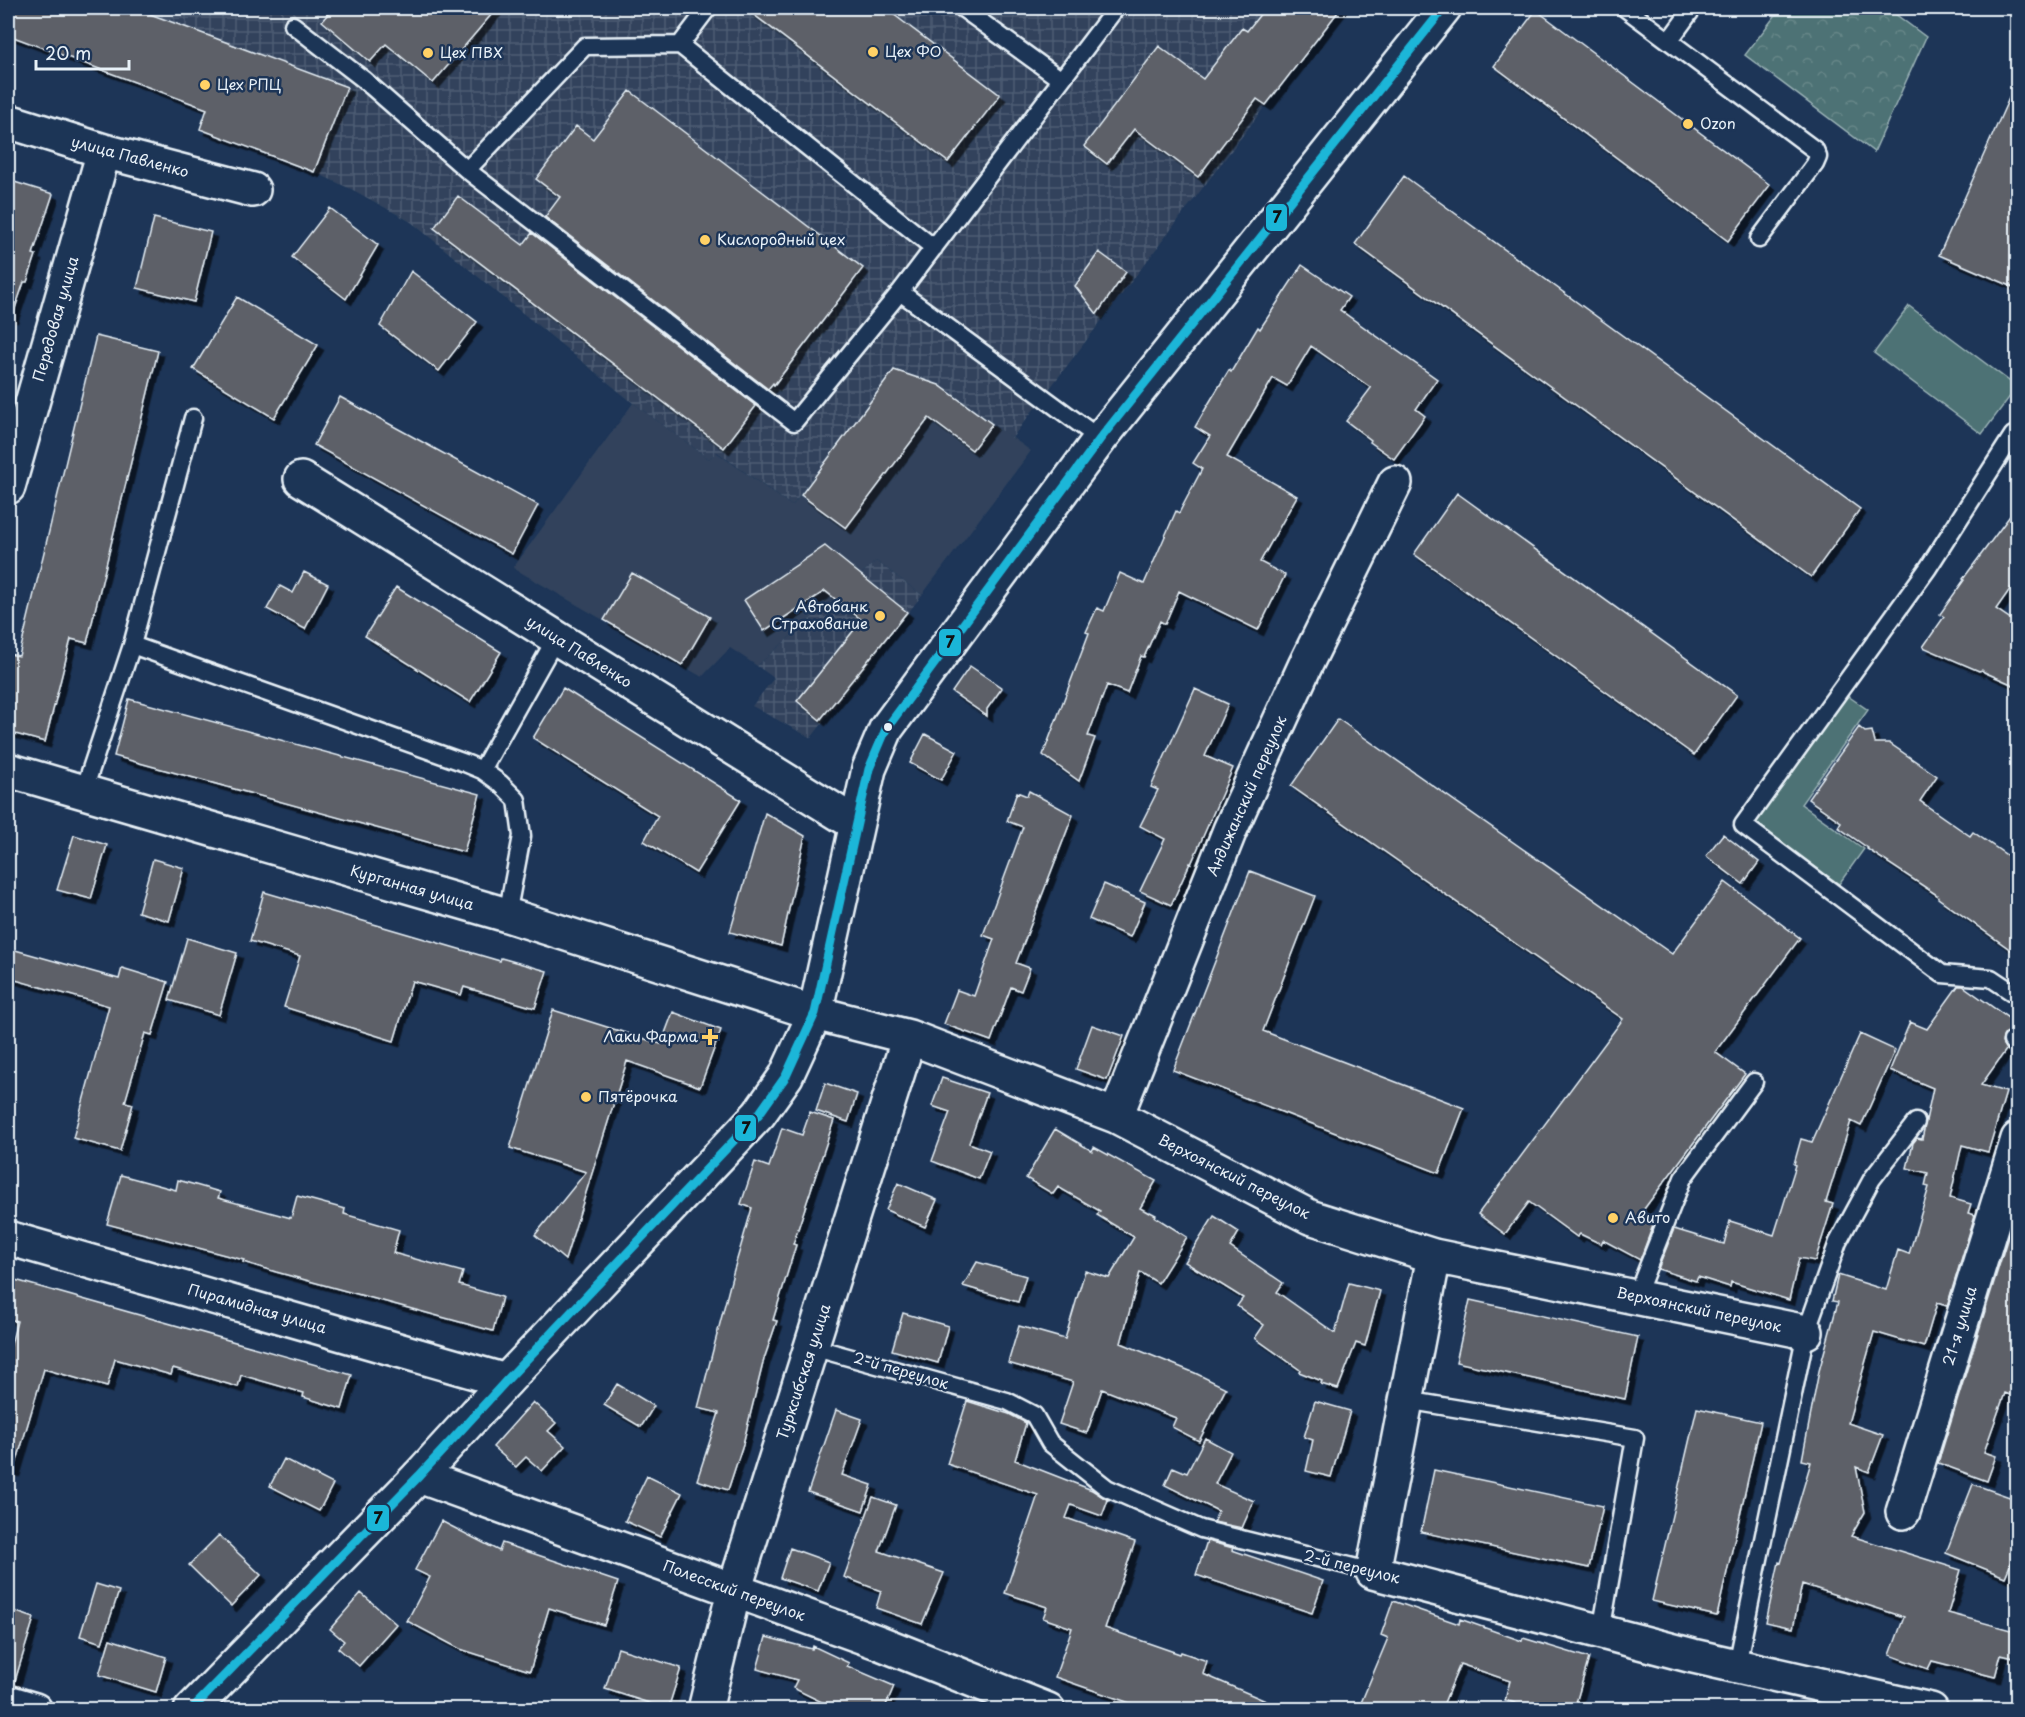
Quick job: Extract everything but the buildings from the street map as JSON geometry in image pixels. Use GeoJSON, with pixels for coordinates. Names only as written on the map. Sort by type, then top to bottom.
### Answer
{"type":"FeatureCollection","features":[{"type":"Feature","properties":{"kind":"street"},"geometry":{"type":"LineString","coordinates":[[190,1710],[419,1476],[759,1114],[786,1076],[815,1012],[869,769],[886,729],[1100,439],[1444,8]]}},
{"type":"Feature","properties":{"kind":"street","name":"улица Павленко"},"geometry":{"type":"LineString","coordinates":[[8,122],[104,151],[253,190]]}},
{"type":"Feature","properties":{"kind":"street","name":"Передовая улица"},"geometry":{"type":"LineString","coordinates":[[8,487],[104,151]]}},
{"type":"Feature","properties":{"kind":"street","name":"улица Павленко"},"geometry":{"type":"LineString","coordinates":[[301,479],[856,824]]}},
{"type":"Feature","properties":{"kind":"street","name":"Андижанский переулок"},"geometry":{"type":"LineString","coordinates":[[1116,1116],[1230,830],[1305,666],[1395,483]]}},
{"type":"Feature","properties":{"kind":"street","name":"Курганная улица"},"geometry":{"type":"LineString","coordinates":[[8,770],[507,915],[815,1012]]}},
{"type":"Feature","properties":{"kind":"street","name":"Верхоянский переулок"},"geometry":{"type":"LineString","coordinates":[[815,1012],[909,1037],[1116,1116],[1310,1217],[1434,1256],[1806,1332]]}},
{"type":"Feature","properties":{"kind":"street","name":"Турксибская улица"},"geometry":{"type":"LineString","coordinates":[[705,1710],[734,1591],[909,1037]]}},
{"type":"Feature","properties":{"kind":"street","name":"21-я улица"},"geometry":{"type":"LineString","coordinates":[[1903,1512],[2018,1139]]}},
{"type":"Feature","properties":{"kind":"street","name":"Пирамидная улица"},"geometry":{"type":"LineString","coordinates":[[8,1238],[506,1381]]}},
{"type":"Feature","properties":{"kind":"street"},"geometry":{"type":"LineString","coordinates":[[1373,1572],[1434,1256]]}},
{"type":"Feature","properties":{"kind":"street","name":"Полесский переулок"},"geometry":{"type":"LineString","coordinates":[[419,1476],[880,1643],[1048,1710]]}},
{"type":"Feature","properties":{"kind":"street","name":"2-й переулок"},"geometry":{"type":"LineString","coordinates":[[1373,1572],[1693,1656],[1931,1710]]}},
{"type":"Feature","properties":{"kind":"street"},"geometry":{"type":"LineString","coordinates":[[8,1702],[34,1710]]}},
{"type":"Feature","properties":{"kind":"lane"},"geometry":{"type":"LineString","coordinates":[[680,45],[708,8]]}},
{"type":"Feature","properties":{"kind":"lane"},"geometry":{"type":"LineString","coordinates":[[962,8],[1060,79]]}},
{"type":"Feature","properties":{"kind":"lane"},"geometry":{"type":"LineString","coordinates":[[293,24],[363,79],[467,170],[794,422],[900,292],[1116,8]]}},
{"type":"Feature","properties":{"kind":"lane"},"geometry":{"type":"LineString","coordinates":[[1625,8],[1815,150],[1818,157],[1815,164],[1759,239]]}},
{"type":"Feature","properties":{"kind":"lane"},"geometry":{"type":"LineString","coordinates":[[1669,41],[1694,8]]}},
{"type":"Feature","properties":{"kind":"lane"},"geometry":{"type":"LineString","coordinates":[[467,170],[585,46],[680,45],[934,248]]}},
{"type":"Feature","properties":{"kind":"lane"},"geometry":{"type":"LineString","coordinates":[[900,292],[1045,396],[1100,439]]}},
{"type":"Feature","properties":{"kind":"lane"},"geometry":{"type":"LineString","coordinates":[[83,793],[132,645],[193,418]]}},
{"type":"Feature","properties":{"kind":"lane"},"geometry":{"type":"LineString","coordinates":[[2018,437],[2013,435],[1928,568],[1743,825],[1942,974],[1991,978],[2018,996]]}},
{"type":"Feature","properties":{"kind":"lane"},"geometry":{"type":"LineString","coordinates":[[482,770],[556,638]]}},
{"type":"Feature","properties":{"kind":"lane"},"geometry":{"type":"LineString","coordinates":[[132,645],[482,770],[500,783],[517,800],[522,836],[507,915]]}},
{"type":"Feature","properties":{"kind":"lane"},"geometry":{"type":"LineString","coordinates":[[1636,1297],[1683,1178],[1754,1082]]}},
{"type":"Feature","properties":{"kind":"lane"},"geometry":{"type":"LineString","coordinates":[[1737,1665],[1806,1332],[1838,1242],[1872,1179],[1916,1122]]}},
{"type":"Feature","properties":{"kind":"lane","name":"2-й переулок"},"geometry":{"type":"LineString","coordinates":[[812,1347],[1007,1401],[1034,1415],[1050,1443],[1107,1488],[1201,1529],[1373,1572]]}},
{"type":"Feature","properties":{"kind":"lane"},"geometry":{"type":"LineString","coordinates":[[1406,1400],[1635,1438],[1601,1632]]}},
{"type":"Feature","properties":{"kind":"shaded area"},"geometry":{"type":"Polygon","coordinates":[[[8,8],[1340,8],[1012,438],[939,385],[894,370],[792,506],[717,452],[709,459],[633,403],[411,222],[353,190],[314,172],[200,129],[207,109],[8,35],[8,8]]]}},
{"type":"Feature","properties":{"kind":"shaded area"},"geometry":{"type":"Polygon","coordinates":[[[894,370],[939,385],[1031,451],[922,595],[876,561],[757,666],[730,648],[702,677],[513,568],[633,403],[709,459],[716,452],[792,506],[894,370]]]}},
{"type":"Feature","properties":{"kind":"shaded area"},"geometry":{"type":"Polygon","coordinates":[[[876,561],[922,595],[811,738],[752,706],[774,678],[757,666],[876,561]]]}},
{"type":"Feature","properties":{"kind":"green space"},"geometry":{"type":"Polygon","coordinates":[[[1781,8],[1887,8],[1926,37],[1874,152],[1745,55],[1781,8]]]}},
{"type":"Feature","properties":{"kind":"green space"},"geometry":{"type":"Polygon","coordinates":[[[1909,306],[2017,387],[1982,434],[1874,353],[1909,306]]]}},
{"type":"Feature","properties":{"kind":"green space"},"geometry":{"type":"Polygon","coordinates":[[[1845,694],[1868,710],[1801,804],[1864,849],[1839,884],[1753,823],[1845,694]]]}},
{"type":"Feature","properties":{"kind":"transit line","name":"7"},"geometry":{"type":"LineString","coordinates":[[191,1710],[419,1476],[759,1114],[786,1076],[815,1013],[869,769],[886,729],[1100,439],[1444,8]]}},
{"type":"Feature","properties":{"kind":"place","name":"Цех ФО"},"geometry":{"type":"Point","coordinates":[873,52]}},
{"type":"Feature","properties":{"kind":"place","name":"Цех ПВХ"},"geometry":{"type":"Point","coordinates":[428,53]}},
{"type":"Feature","properties":{"kind":"place","name":"Цех РПЦ"},"geometry":{"type":"Point","coordinates":[205,85]}},
{"type":"Feature","properties":{"kind":"place","name":"Ozon"},"geometry":{"type":"Point","coordinates":[1688,124]}},
{"type":"Feature","properties":{"kind":"place","name":"Кислородный цех"},"geometry":{"type":"Point","coordinates":[705,240]}},
{"type":"Feature","properties":{"kind":"place","name":"Автобанк Страхование"},"geometry":{"type":"Point","coordinates":[880,616]}},
{"type":"Feature","properties":{"kind":"place","name":"Лаки Фарма"},"geometry":{"type":"Point","coordinates":[710,1037]}},
{"type":"Feature","properties":{"kind":"place","name":"Пятёрочка"},"geometry":{"type":"Point","coordinates":[586,1097]}},
{"type":"Feature","properties":{"kind":"place","name":"Авито"},"geometry":{"type":"Point","coordinates":[1613,1218]}}]}
